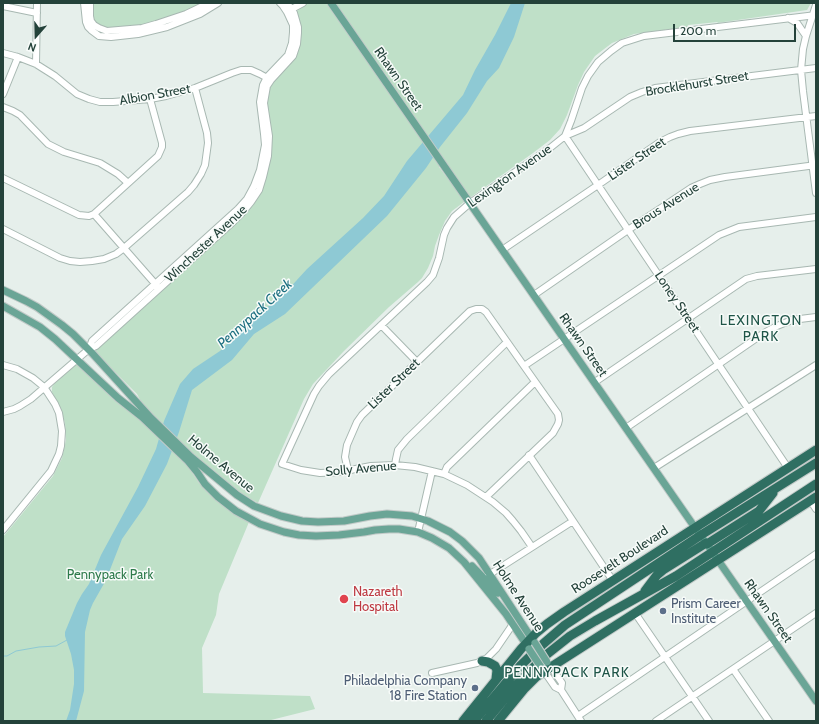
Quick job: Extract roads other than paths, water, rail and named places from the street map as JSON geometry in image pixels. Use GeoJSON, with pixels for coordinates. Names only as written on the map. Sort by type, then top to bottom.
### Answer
{"type":"FeatureCollection","features":[{"type":"Feature","properties":{"kind":"highway","name":"Roosevelt Boulevard"},"geometry":{"type":"LineString","coordinates":[[498,721],[525,688],[546,667],[634,612],[706,544],[761,485],[816,450]]}},
{"type":"Feature","properties":{"kind":"highway"},"geometry":{"type":"LineString","coordinates":[[486,721],[516,685],[552,650],[582,628],[638,597],[663,570],[759,511],[779,486],[816,463]]}},
{"type":"Feature","properties":{"kind":"highway"},"geometry":{"type":"LineString","coordinates":[[761,485],[797,475]]}},
{"type":"Feature","properties":{"kind":"highway","name":"Roosevelt Boulevard"},"geometry":{"type":"LineString","coordinates":[[474,721],[521,665],[554,634],[577,616],[706,544],[803,493],[816,484]]}},
{"type":"Feature","properties":{"kind":"highway"},"geometry":{"type":"LineString","coordinates":[[803,493],[816,489]]}},
{"type":"Feature","properties":{"kind":"highway","name":"Roosevelt Boulevard"},"geometry":{"type":"LineString","coordinates":[[462,721],[496,679],[547,624],[613,580],[706,544],[813,498]]}},
{"type":"Feature","properties":{"kind":"highway"},"geometry":{"type":"LineString","coordinates":[[482,661],[488,662],[495,666],[497,670],[496,679]]}},
{"type":"Feature","properties":{"kind":"main road","name":"Rhawn Street"},"geometry":{"type":"LineString","coordinates":[[331,3],[816,701]]}},
{"type":"Feature","properties":{"kind":"main road","name":"Holme Avenue"},"geometry":{"type":"LineString","coordinates":[[3,290],[37,307],[62,325],[88,349],[150,420],[189,459],[254,506],[296,520],[318,522],[344,521],[387,514],[412,516],[421,518],[450,532],[480,558],[484,578],[499,605],[512,624],[530,643]]}},
{"type":"Feature","properties":{"kind":"main road"},"geometry":{"type":"LineString","coordinates":[[13,311],[19,298]]}},
{"type":"Feature","properties":{"kind":"main road","name":"Holme Avenue"},"geometry":{"type":"LineString","coordinates":[[3,306],[40,327],[55,338],[118,398],[142,417],[150,420]]}},
{"type":"Feature","properties":{"kind":"main road","name":"Holme Avenue"},"geometry":{"type":"LineString","coordinates":[[189,459],[205,484],[218,497],[236,511],[260,524],[284,532],[308,536],[324,536],[352,534],[375,530],[400,529],[418,532],[432,538],[449,548],[470,568],[484,578],[509,605],[530,643],[546,667]]}},
{"type":"Feature","properties":{"kind":"street"},"geometry":{"type":"LineString","coordinates":[[36,64],[37,3]]}},
{"type":"Feature","properties":{"kind":"street"},"geometry":{"type":"LineString","coordinates":[[84,3],[86,22],[91,30],[99,36],[156,24],[199,11],[218,3]]}},
{"type":"Feature","properties":{"kind":"street"},"geometry":{"type":"LineString","coordinates":[[90,3],[90,16],[92,21],[105,34]]}},
{"type":"Feature","properties":{"kind":"street"},"geometry":{"type":"LineString","coordinates":[[199,11],[209,3]]}},
{"type":"Feature","properties":{"kind":"street"},"geometry":{"type":"LineString","coordinates":[[286,6],[303,3]]}},
{"type":"Feature","properties":{"kind":"street"},"geometry":{"type":"LineString","coordinates":[[816,5],[806,36],[801,70],[806,117],[814,165],[816,193]]}},
{"type":"Feature","properties":{"kind":"street"},"geometry":{"type":"LineString","coordinates":[[3,6],[37,13]]}},
{"type":"Feature","properties":{"kind":"street","name":"Winchester Avenue"},"geometry":{"type":"LineString","coordinates":[[3,412],[14,409],[31,399],[78,359],[88,349],[92,341],[157,286],[221,228],[246,199],[254,186],[266,153],[260,102],[263,85],[288,55],[290,49],[293,25],[286,6]]}},
{"type":"Feature","properties":{"kind":"street","name":"Lexington Avenue"},"geometry":{"type":"LineString","coordinates":[[282,464],[310,402],[319,386],[329,374],[427,282],[432,275],[439,258],[444,235],[454,217],[470,203],[565,136],[582,88],[588,76],[598,62],[611,51],[622,43],[644,36],[814,15]]}},
{"type":"Feature","properties":{"kind":"street"},"geometry":{"type":"LineString","coordinates":[[788,18],[797,23],[806,36]]}},
{"type":"Feature","properties":{"kind":"street","name":"Albion Street"},"geometry":{"type":"LineString","coordinates":[[3,53],[36,64],[55,76],[77,94],[100,102],[150,99],[195,88],[241,70],[251,70],[269,78]]}},
{"type":"Feature","properties":{"kind":"street"},"geometry":{"type":"LineString","coordinates":[[3,94],[18,57]]}},
{"type":"Feature","properties":{"kind":"street","name":"Brocklehurst Street"},"geometry":{"type":"LineString","coordinates":[[565,136],[584,128],[630,97],[642,92],[662,87],[816,68]]}},
{"type":"Feature","properties":{"kind":"street"},"geometry":{"type":"LineString","coordinates":[[3,229],[60,258],[70,261],[92,262],[116,254],[188,192],[201,174],[205,165],[208,144],[207,133],[195,88]]}},
{"type":"Feature","properties":{"kind":"street"},"geometry":{"type":"LineString","coordinates":[[3,178],[79,215],[90,216],[94,214],[156,159],[162,148],[150,99]]}},
{"type":"Feature","properties":{"kind":"street"},"geometry":{"type":"LineString","coordinates":[[3,108],[20,115],[48,144],[64,152],[105,166],[118,174],[128,183]]}},
{"type":"Feature","properties":{"kind":"street","name":"Lister Street"},"geometry":{"type":"LineString","coordinates":[[502,250],[660,142],[678,134],[690,131],[816,116]]}},
{"type":"Feature","properties":{"kind":"street","name":"Loney Street"},"geometry":{"type":"LineString","coordinates":[[565,136],[788,468]]}},
{"type":"Feature","properties":{"kind":"street","name":"Brous Avenue"},"geometry":{"type":"LineString","coordinates":[[534,295],[691,188],[710,180],[724,177],[814,165]]}},
{"type":"Feature","properties":{"kind":"street"},"geometry":{"type":"LineString","coordinates":[[94,214],[157,286]]}},
{"type":"Feature","properties":{"kind":"street"},"geometry":{"type":"LineString","coordinates":[[524,366],[565,340],[719,235],[735,228],[816,217]]}},
{"type":"Feature","properties":{"kind":"street"},"geometry":{"type":"LineString","coordinates":[[595,382],[746,279],[751,277],[816,269]]}},
{"type":"Feature","properties":{"kind":"street","name":"Lister Street"},"geometry":{"type":"LineString","coordinates":[[348,470],[346,457],[347,445],[357,422],[362,415],[470,311],[482,309],[486,312],[507,342]]}},
{"type":"Feature","properties":{"kind":"street"},"geometry":{"type":"LineString","coordinates":[[626,428],[764,333],[792,320],[816,317]]}},
{"type":"Feature","properties":{"kind":"street"},"geometry":{"type":"LineString","coordinates":[[381,325],[417,362]]}},
{"type":"Feature","properties":{"kind":"street"},"geometry":{"type":"LineString","coordinates":[[395,465],[398,450],[406,439],[507,342],[558,414],[559,420],[555,430],[486,497]]}},
{"type":"Feature","properties":{"kind":"street"},"geometry":{"type":"LineString","coordinates":[[3,365],[17,369],[33,378],[44,387],[59,413],[62,438],[59,454],[51,471],[3,530]]}},
{"type":"Feature","properties":{"kind":"street"},"geometry":{"type":"LineString","coordinates":[[654,468],[816,365]]}},
{"type":"Feature","properties":{"kind":"street"},"geometry":{"type":"LineString","coordinates":[[444,474],[447,467],[535,382]]}},
{"type":"Feature","properties":{"kind":"street"},"geometry":{"type":"LineString","coordinates":[[529,455],[613,580]]}},
{"type":"Feature","properties":{"kind":"street","name":"Solly Avenue"},"geometry":{"type":"LineString","coordinates":[[282,464],[301,470],[320,473],[340,472],[371,466],[395,465],[415,467],[444,474],[467,485],[486,497],[506,513],[532,547]]}},
{"type":"Feature","properties":{"kind":"street"},"geometry":{"type":"LineString","coordinates":[[418,532],[432,471]]}},
{"type":"Feature","properties":{"kind":"street"},"geometry":{"type":"LineString","coordinates":[[813,498],[816,509]]}},
{"type":"Feature","properties":{"kind":"street"},"geometry":{"type":"LineString","coordinates":[[484,578],[573,521]]}},
{"type":"Feature","properties":{"kind":"street"},"geometry":{"type":"LineString","coordinates":[[546,667],[555,687],[561,690],[579,718],[664,657],[816,554]]}},
{"type":"Feature","properties":{"kind":"street"},"geometry":{"type":"LineString","coordinates":[[634,612],[708,721]]}},
{"type":"Feature","properties":{"kind":"street"},"geometry":{"type":"LineString","coordinates":[[656,721],[816,613]]}},
{"type":"Feature","properties":{"kind":"street"},"geometry":{"type":"LineString","coordinates":[[432,673],[471,665],[482,661],[492,654],[512,624]]}},
{"type":"Feature","properties":{"kind":"street"},"geometry":{"type":"LineString","coordinates":[[733,669],[769,721]]}},
{"type":"Feature","properties":{"kind":"water"},"geometry":{"type":"Polygon","coordinates":[[[511,3],[525,3],[514,37],[499,68],[487,81],[467,113],[440,147],[426,168],[387,216],[285,314],[254,334],[232,360],[192,390],[167,464],[145,506],[122,539],[106,580],[90,610],[85,632],[84,691],[76,721],[66,721],[70,710],[74,684],[74,670],[65,632],[77,603],[89,584],[101,555],[138,487],[156,449],[164,421],[180,384],[193,369],[220,351],[255,317],[285,293],[307,269],[363,218],[384,196],[407,161],[463,95],[511,3]]]}},
{"type":"Feature","properties":{"kind":"waterway"},"geometry":{"type":"LineString","coordinates":[[3,656],[7,656],[16,651],[56,646],[67,640]]}},
{"type":"Feature","properties":{"kind":"place","name":"Nazareth Hospital"},"geometry":{"type":"Point","coordinates":[344,599]}},
{"type":"Feature","properties":{"kind":"place","name":"Prism Career Institute"},"geometry":{"type":"Point","coordinates":[663,611]}},
{"type":"Feature","properties":{"kind":"place","name":"Philadelphia Company 18 Fire Station"},"geometry":{"type":"Point","coordinates":[475,688]}},
{"type":"Feature","properties":{"kind":"district","name":"LEXINGTON PARK"},"geometry":{"type":"Point","coordinates":[761,330]}},
{"type":"Feature","properties":{"kind":"district","name":"PENNYPACK PARK"},"geometry":{"type":"Point","coordinates":[567,673]}},
{"type":"Feature","properties":{"kind":"water label","name":"Pennypack Creek"},"geometry":{"type":"Point","coordinates":[255,314]}},
{"type":"Feature","properties":{"kind":"park label","name":"Pennypack Park"},"geometry":{"type":"Point","coordinates":[110,575]}}]}
